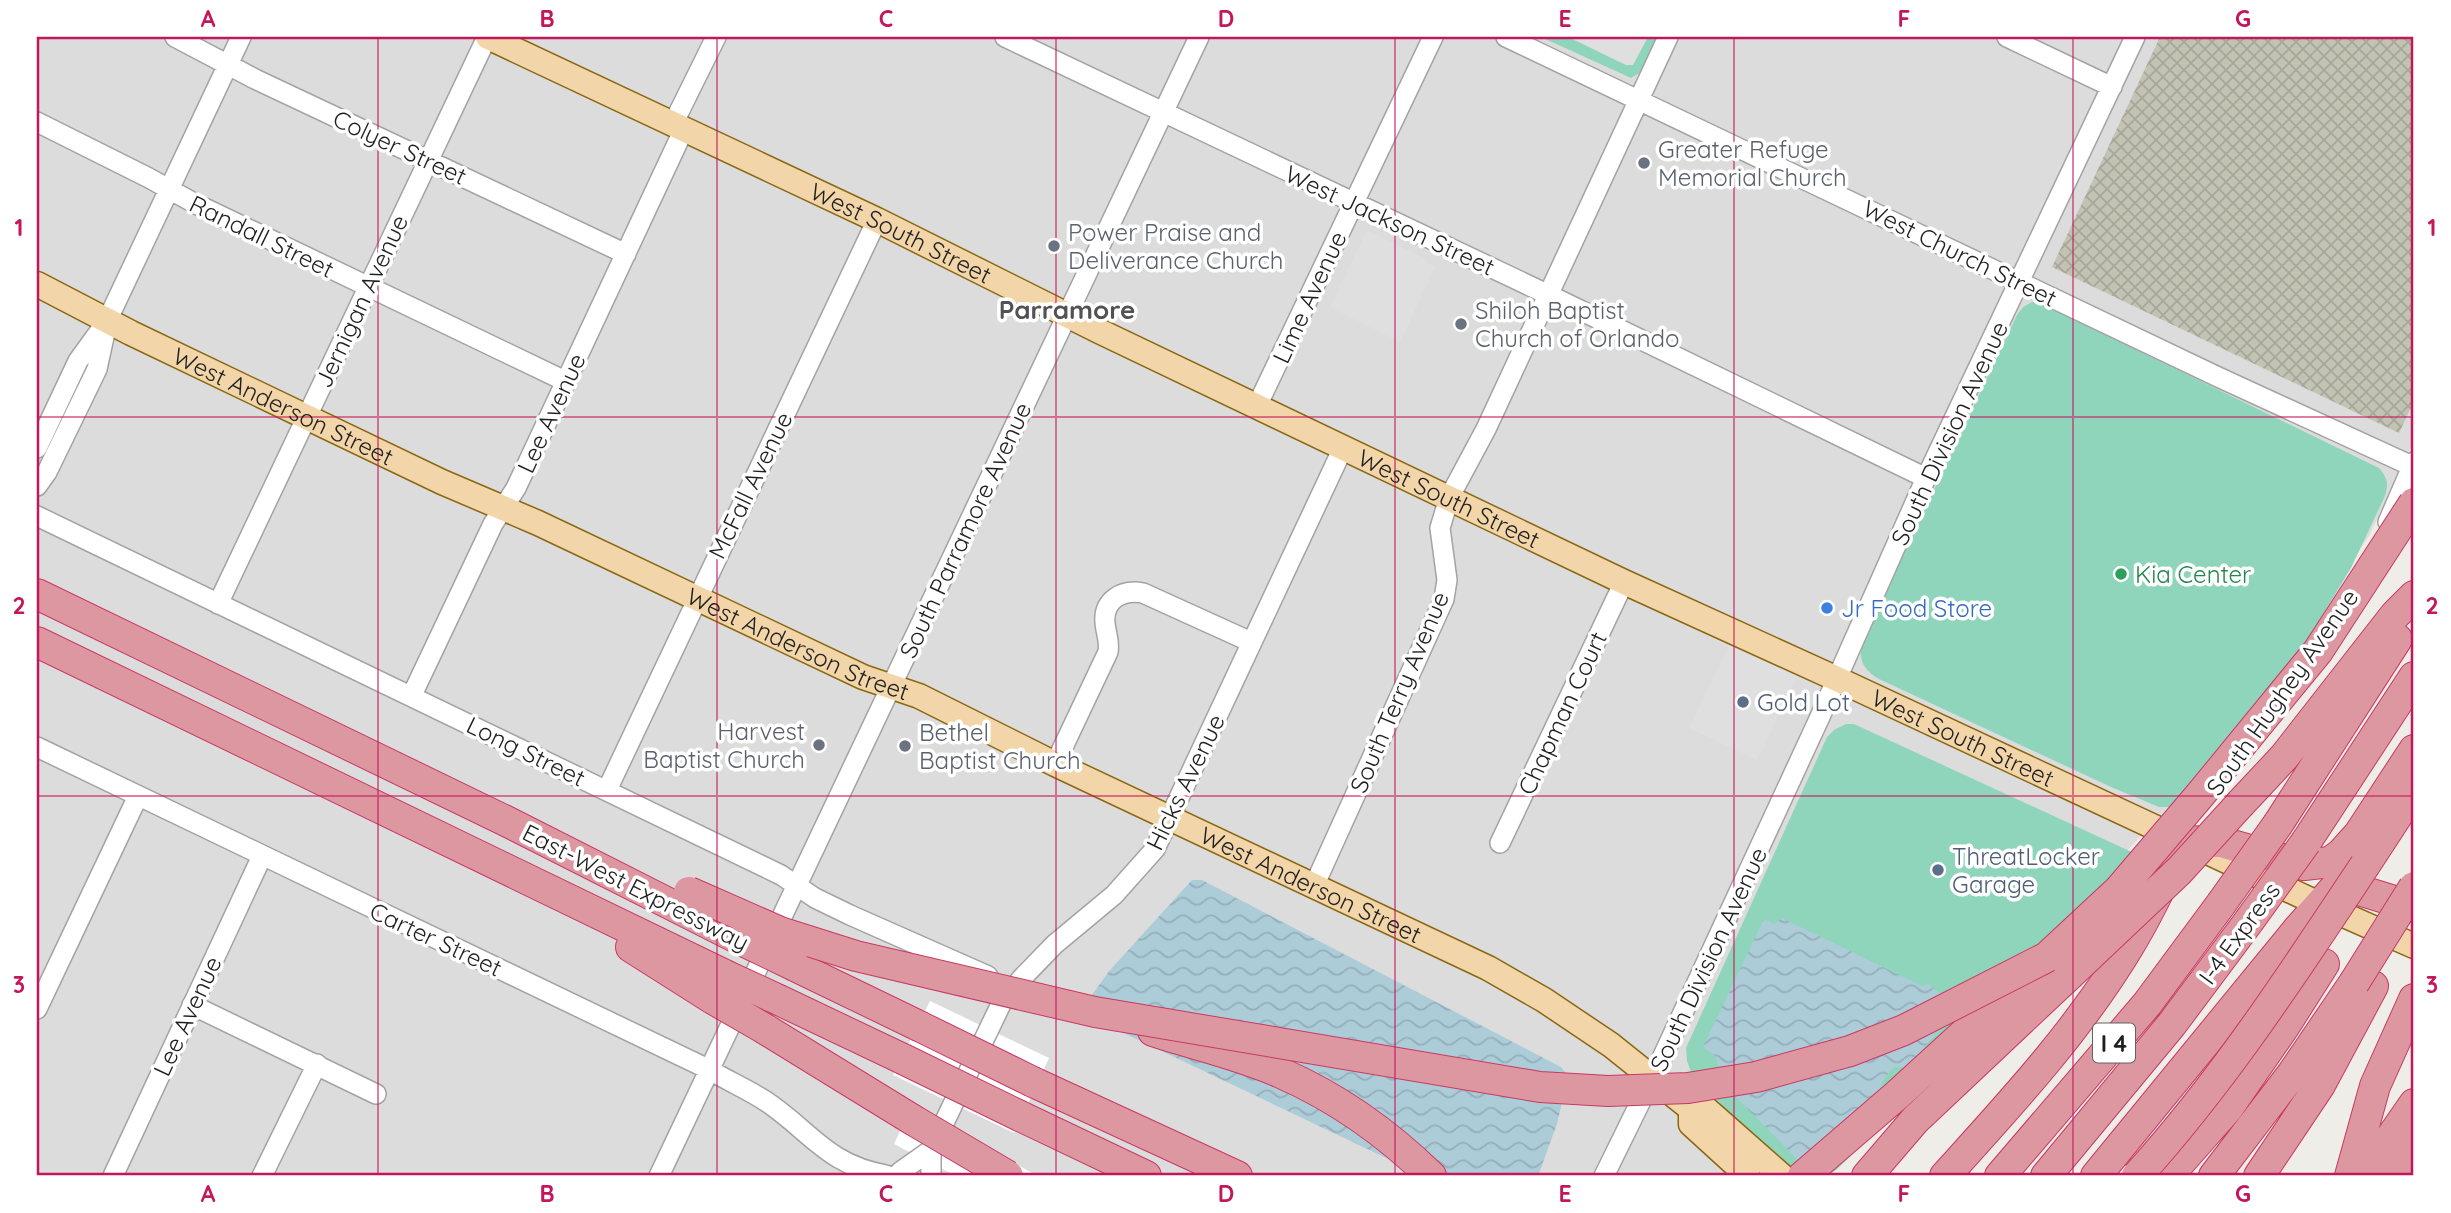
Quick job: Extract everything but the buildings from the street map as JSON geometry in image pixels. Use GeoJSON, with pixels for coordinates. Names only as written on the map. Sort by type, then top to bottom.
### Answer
{"type":"FeatureCollection","features":[{"type":"Feature","properties":{"kind":"highway"},"geometry":{"type":"LineString","coordinates":[[1867,1176],[2058,966],[2318,651],[2414,503]]}},
{"type":"Feature","properties":{"kind":"highway","name":"East-West Expressway"},"geometry":{"type":"LineString","coordinates":[[37,594],[504,820],[741,940],[1034,1082],[1237,1176]]}},
{"type":"Feature","properties":{"kind":"highway"},"geometry":{"type":"LineString","coordinates":[[1803,1176],[1898,1095],[2179,871],[2284,757],[2395,615],[2414,596]]}},
{"type":"Feature","properties":{"kind":"highway","name":"I 4"},"geometry":{"type":"LineString","coordinates":[[2000,1176],[2147,1004],[2221,904],[2278,824],[2414,610]]}},
{"type":"Feature","properties":{"kind":"highway","name":"East-West Expressway"},"geometry":{"type":"LineString","coordinates":[[37,642],[528,880],[719,987],[779,1000],[1146,1176]]}},
{"type":"Feature","properties":{"kind":"highway","name":"I-4 Express"},"geometry":{"type":"LineString","coordinates":[[2046,1176],[2172,1024],[2249,921],[2306,842],[2414,677]]}},
{"type":"Feature","properties":{"kind":"highway"},"geometry":{"type":"LineString","coordinates":[[1945,1176],[2042,1068],[2090,1005],[2145,919],[2183,841],[2221,842],[2304,865],[2330,862],[2359,834],[2414,750]]}},
{"type":"Feature","properties":{"kind":"highway"},"geometry":{"type":"LineString","coordinates":[[2168,1176],[2228,1108],[2284,1027],[2324,964],[2414,790]]}},
{"type":"Feature","properties":{"kind":"highway"},"geometry":{"type":"LineString","coordinates":[[2137,1176],[2211,1088],[2293,974],[2414,819]]}},
{"type":"Feature","properties":{"kind":"highway"},"geometry":{"type":"LineString","coordinates":[[504,820],[689,892],[780,932],[856,956],[1095,1012],[1540,1087],[1608,1091],[1688,1088],[1756,1076],[1850,1051],[2058,966]]}},
{"type":"Feature","properties":{"kind":"highway"},"geometry":{"type":"LineString","coordinates":[[2075,1176],[2313,902],[2334,889],[2349,887],[2414,907]]}},
{"type":"Feature","properties":{"kind":"highway"},"geometry":{"type":"LineString","coordinates":[[2259,1176],[2320,1085],[2364,985],[2414,887]]}},
{"type":"Feature","properties":{"kind":"highway"},"geometry":{"type":"LineString","coordinates":[[2096,1176],[2313,902]]}},
{"type":"Feature","properties":{"kind":"highway"},"geometry":{"type":"LineString","coordinates":[[2214,1176],[2414,918]]}},
{"type":"Feature","properties":{"kind":"highway"},"geometry":{"type":"LineString","coordinates":[[719,987],[765,1029],[913,1121],[1008,1176]]}},
{"type":"Feature","properties":{"kind":"highway"},"geometry":{"type":"LineString","coordinates":[[2350,1176],[2375,1087],[2414,999]]}},
{"type":"Feature","properties":{"kind":"highway"},"geometry":{"type":"LineString","coordinates":[[1095,1012],[1278,1072],[1314,1088],[1347,1107],[1394,1141],[1431,1176]]}},
{"type":"Feature","properties":{"kind":"highway"},"geometry":{"type":"LineString","coordinates":[[2360,1176],[2384,1148],[2414,1104]]}},
{"type":"Feature","properties":{"kind":"highway"},"geometry":{"type":"LineString","coordinates":[[2372,1176],[2414,1122]]}},
{"type":"Feature","properties":{"kind":"highway"},"geometry":{"type":"LineString","coordinates":[[2389,1176],[2414,1144]]}},
{"type":"Feature","properties":{"kind":"main road","name":"West South Street"},"geometry":{"type":"LineString","coordinates":[[488,37],[877,220],[1066,314],[1624,582],[2313,902],[2414,946]]}},
{"type":"Feature","properties":{"kind":"main road","name":"West Anderson Street"},"geometry":{"type":"LineString","coordinates":[[37,284],[107,321],[306,417],[863,677],[919,696],[1055,764],[1488,968],[1544,1000],[1588,1030],[1691,1108],[1706,1109],[1782,1176]]}},
{"type":"Feature","properties":{"kind":"main road","name":"West Anderson Street"},"geometry":{"type":"LineString","coordinates":[[1691,1108],[1691,1124],[1748,1176]]}},
{"type":"Feature","properties":{"kind":"street","name":"Colyer Street"},"geometry":{"type":"LineString","coordinates":[[175,37],[626,254]]}},
{"type":"Feature","properties":{"kind":"street"},"geometry":{"type":"LineString","coordinates":[[37,448],[78,361],[107,321],[241,37]]}},
{"type":"Feature","properties":{"kind":"street","name":"Jernigan Avenue"},"geometry":{"type":"LineString","coordinates":[[218,604],[427,160],[488,37]]}},
{"type":"Feature","properties":{"kind":"street","name":"Lee Avenue"},"geometry":{"type":"LineString","coordinates":[[412,695],[502,509],[516,488],[626,254],[716,37]]}},
{"type":"Feature","properties":{"kind":"street","name":"West Jackson Street"},"geometry":{"type":"LineString","coordinates":[[1004,37],[1549,295],[1926,478]]}},
{"type":"Feature","properties":{"kind":"street","name":"South Parramore Avenue"},"geometry":{"type":"LineString","coordinates":[[659,1176],[1199,37]]}},
{"type":"Feature","properties":{"kind":"street","name":"Lime Avenue"},"geometry":{"type":"LineString","coordinates":[[1257,406],[1433,37]]}},
{"type":"Feature","properties":{"kind":"street","name":"West Church Street"},"geometry":{"type":"LineString","coordinates":[[1506,37],[2216,376],[2414,465]]}},
{"type":"Feature","properties":{"kind":"street","name":"South Terry Avenue"},"geometry":{"type":"LineString","coordinates":[[1314,886],[1444,599],[1447,580],[1440,528],[1449,498],[1486,429],[1668,37]]}},
{"type":"Feature","properties":{"kind":"street"},"geometry":{"type":"LineString","coordinates":[[2007,37],[2112,87]]}},
{"type":"Feature","properties":{"kind":"street","name":"South Division Avenue"},"geometry":{"type":"LineString","coordinates":[[1604,1176],[1652,1079],[1827,702],[1926,478],[2136,37]]}},
{"type":"Feature","properties":{"kind":"street","name":"Randall Street"},"geometry":{"type":"LineString","coordinates":[[37,122],[170,190],[565,381]]}},
{"type":"Feature","properties":{"kind":"street","name":"McFall Avenue"},"geometry":{"type":"LineString","coordinates":[[607,790],[877,220]]}},
{"type":"Feature","properties":{"kind":"street"},"geometry":{"type":"LineString","coordinates":[[37,486],[47,472],[97,369],[107,321]]}},
{"type":"Feature","properties":{"kind":"street","name":"Hicks Avenue"},"geometry":{"type":"LineString","coordinates":[[932,1176],[931,1150],[1002,1002],[1055,944],[1114,895],[1156,849],[1343,448]]}},
{"type":"Feature","properties":{"kind":"street","name":"South Hughey Avenue"},"geometry":{"type":"LineString","coordinates":[[2183,841],[2229,765],[2308,664],[2336,622],[2374,554],[2414,465]]}},
{"type":"Feature","properties":{"kind":"street","name":"Long Street"},"geometry":{"type":"LineString","coordinates":[[37,516],[781,875],[815,898],[850,915],[938,956],[1015,987]]}},
{"type":"Feature","properties":{"kind":"street","name":"Chapman Court"},"geometry":{"type":"LineString","coordinates":[[1500,843],[1624,582]]}},
{"type":"Feature","properties":{"kind":"street"},"geometry":{"type":"LineString","coordinates":[[1055,764],[1108,652],[1110,642],[1105,623],[1110,604],[1116,596],[1135,592],[1151,596],[1251,642]]}},
{"type":"Feature","properties":{"kind":"street","name":"Carter Street"},"geometry":{"type":"LineString","coordinates":[[37,747],[710,1070],[767,1102],[823,1149],[861,1171],[898,1175]]}},
{"type":"Feature","properties":{"kind":"street"},"geometry":{"type":"LineString","coordinates":[[37,1009],[138,796]]}},
{"type":"Feature","properties":{"kind":"street","name":"Lee Avenue"},"geometry":{"type":"LineString","coordinates":[[113,1176],[262,856]]}},
{"type":"Feature","properties":{"kind":"street"},"geometry":{"type":"LineString","coordinates":[[192,1005],[376,1094]]}},
{"type":"Feature","properties":{"kind":"street"},"geometry":{"type":"LineString","coordinates":[[262,1176],[317,1064]]}},
{"type":"Feature","properties":{"kind":"street","name":"Carter Street"},"geometry":{"type":"LineString","coordinates":[[823,1149],[844,1176]]}},
{"type":"Feature","properties":{"kind":"street","name":"Hicks Avenue"},"geometry":{"type":"LineString","coordinates":[[898,1175],[931,1150]]}},
{"type":"Feature","properties":{"kind":"shaded area","name":"Parramore"},"geometry":{"type":"Polygon","coordinates":[[[37,37],[2414,37],[2414,441],[2369,536],[2220,752],[2079,902],[1787,1176],[37,1176],[37,37]]]}},
{"type":"Feature","properties":{"kind":"shaded area"},"geometry":{"type":"Polygon","coordinates":[[[1568,37],[1648,37],[1633,65],[1626,65],[1568,37]]]}},
{"type":"Feature","properties":{"kind":"shaded area"},"geometry":{"type":"Polygon","coordinates":[[[2160,37],[2414,37],[2414,401],[2399,433],[2052,267],[2160,37]]]}},
{"type":"Feature","properties":{"kind":"shaded area"},"geometry":{"type":"Polygon","coordinates":[[[1367,230],[1426,259],[1426,262],[1435,267],[1400,342],[1330,307],[1367,230]]]}},
{"type":"Feature","properties":{"kind":"shaded area","name":"Gold Lot"},"geometry":{"type":"Polygon","coordinates":[[[1730,644],[1798,676],[1757,760],[1689,728],[1730,644]]]}},
{"type":"Feature","properties":{"kind":"green space"},"geometry":{"type":"Polygon","coordinates":[[[1541,37],[1658,37],[1641,72],[1631,78],[1541,37]]]}},
{"type":"Feature","properties":{"kind":"green space"},"geometry":{"type":"Polygon","coordinates":[[[2032,302],[2042,304],[2379,468],[2386,481],[2385,496],[2351,568],[2305,644],[2173,807],[2159,807],[2111,787],[1879,679],[1868,671],[1862,661],[1864,637],[2017,315],[2023,307],[2032,302]]]}},
{"type":"Feature","properties":{"kind":"green space"},"geometry":{"type":"Polygon","coordinates":[[[1846,724],[1854,724],[2162,866],[2060,965],[1979,1032],[1836,1170],[1813,1177],[1776,1157],[1745,1129],[1691,1072],[1686,1048],[1827,737],[1846,724]]]}},
{"type":"Feature","properties":{"kind":"water"},"geometry":{"type":"Polygon","coordinates":[[[1192,880],[1202,880],[1561,1067],[1568,1076],[1557,1124],[1538,1176],[1424,1176],[1088,1016],[1086,1003],[1110,970],[1192,880]]]}},
{"type":"Feature","properties":{"kind":"water"},"geometry":{"type":"Polygon","coordinates":[[[1782,918],[1922,986],[1928,984],[1942,995],[1947,1011],[1933,1037],[1909,1066],[1894,1067],[1885,1077],[1874,1102],[1812,1157],[1798,1160],[1728,1089],[1715,1056],[1703,1047],[1764,919],[1774,924],[1782,918]]]}},
{"type":"Feature","properties":{"kind":"pier"},"geometry":{"type":"Polygon","coordinates":[[[930,1001],[1049,1058],[1014,1133],[893,1075],[930,1001]]]}},
{"type":"Feature","properties":{"kind":"pier"},"geometry":{"type":"Polygon","coordinates":[[[913,1104],[1037,1176],[956,1176],[894,1144],[913,1104]]]}},
{"type":"Feature","properties":{"kind":"place","name":"Greater Refuge Memorial Church"},"geometry":{"type":"Point","coordinates":[1644,163]}},
{"type":"Feature","properties":{"kind":"place","name":"Power Praise and Deliverance Church"},"geometry":{"type":"Point","coordinates":[1054,246]}},
{"type":"Feature","properties":{"kind":"place","name":"Shiloh Baptist Church of Orlando"},"geometry":{"type":"Point","coordinates":[1461,324]}},
{"type":"Feature","properties":{"kind":"place","name":"Kia Center"},"geometry":{"type":"Point","coordinates":[2121,574]}},
{"type":"Feature","properties":{"kind":"place","name":"Jr Food Store"},"geometry":{"type":"Point","coordinates":[1827,608]}},
{"type":"Feature","properties":{"kind":"place","name":"Gold Lot"},"geometry":{"type":"Point","coordinates":[1743,702]}},
{"type":"Feature","properties":{"kind":"place","name":"Harvest Baptist Church"},"geometry":{"type":"Point","coordinates":[819,745]}},
{"type":"Feature","properties":{"kind":"place","name":"Bethel Baptist Church"},"geometry":{"type":"Point","coordinates":[905,746]}},
{"type":"Feature","properties":{"kind":"place","name":"ThreatLocker Garage"},"geometry":{"type":"Point","coordinates":[1938,870]}},
{"type":"Feature","properties":{"kind":"district","name":"Parramore"},"geometry":{"type":"Point","coordinates":[1067,309]}}]}
